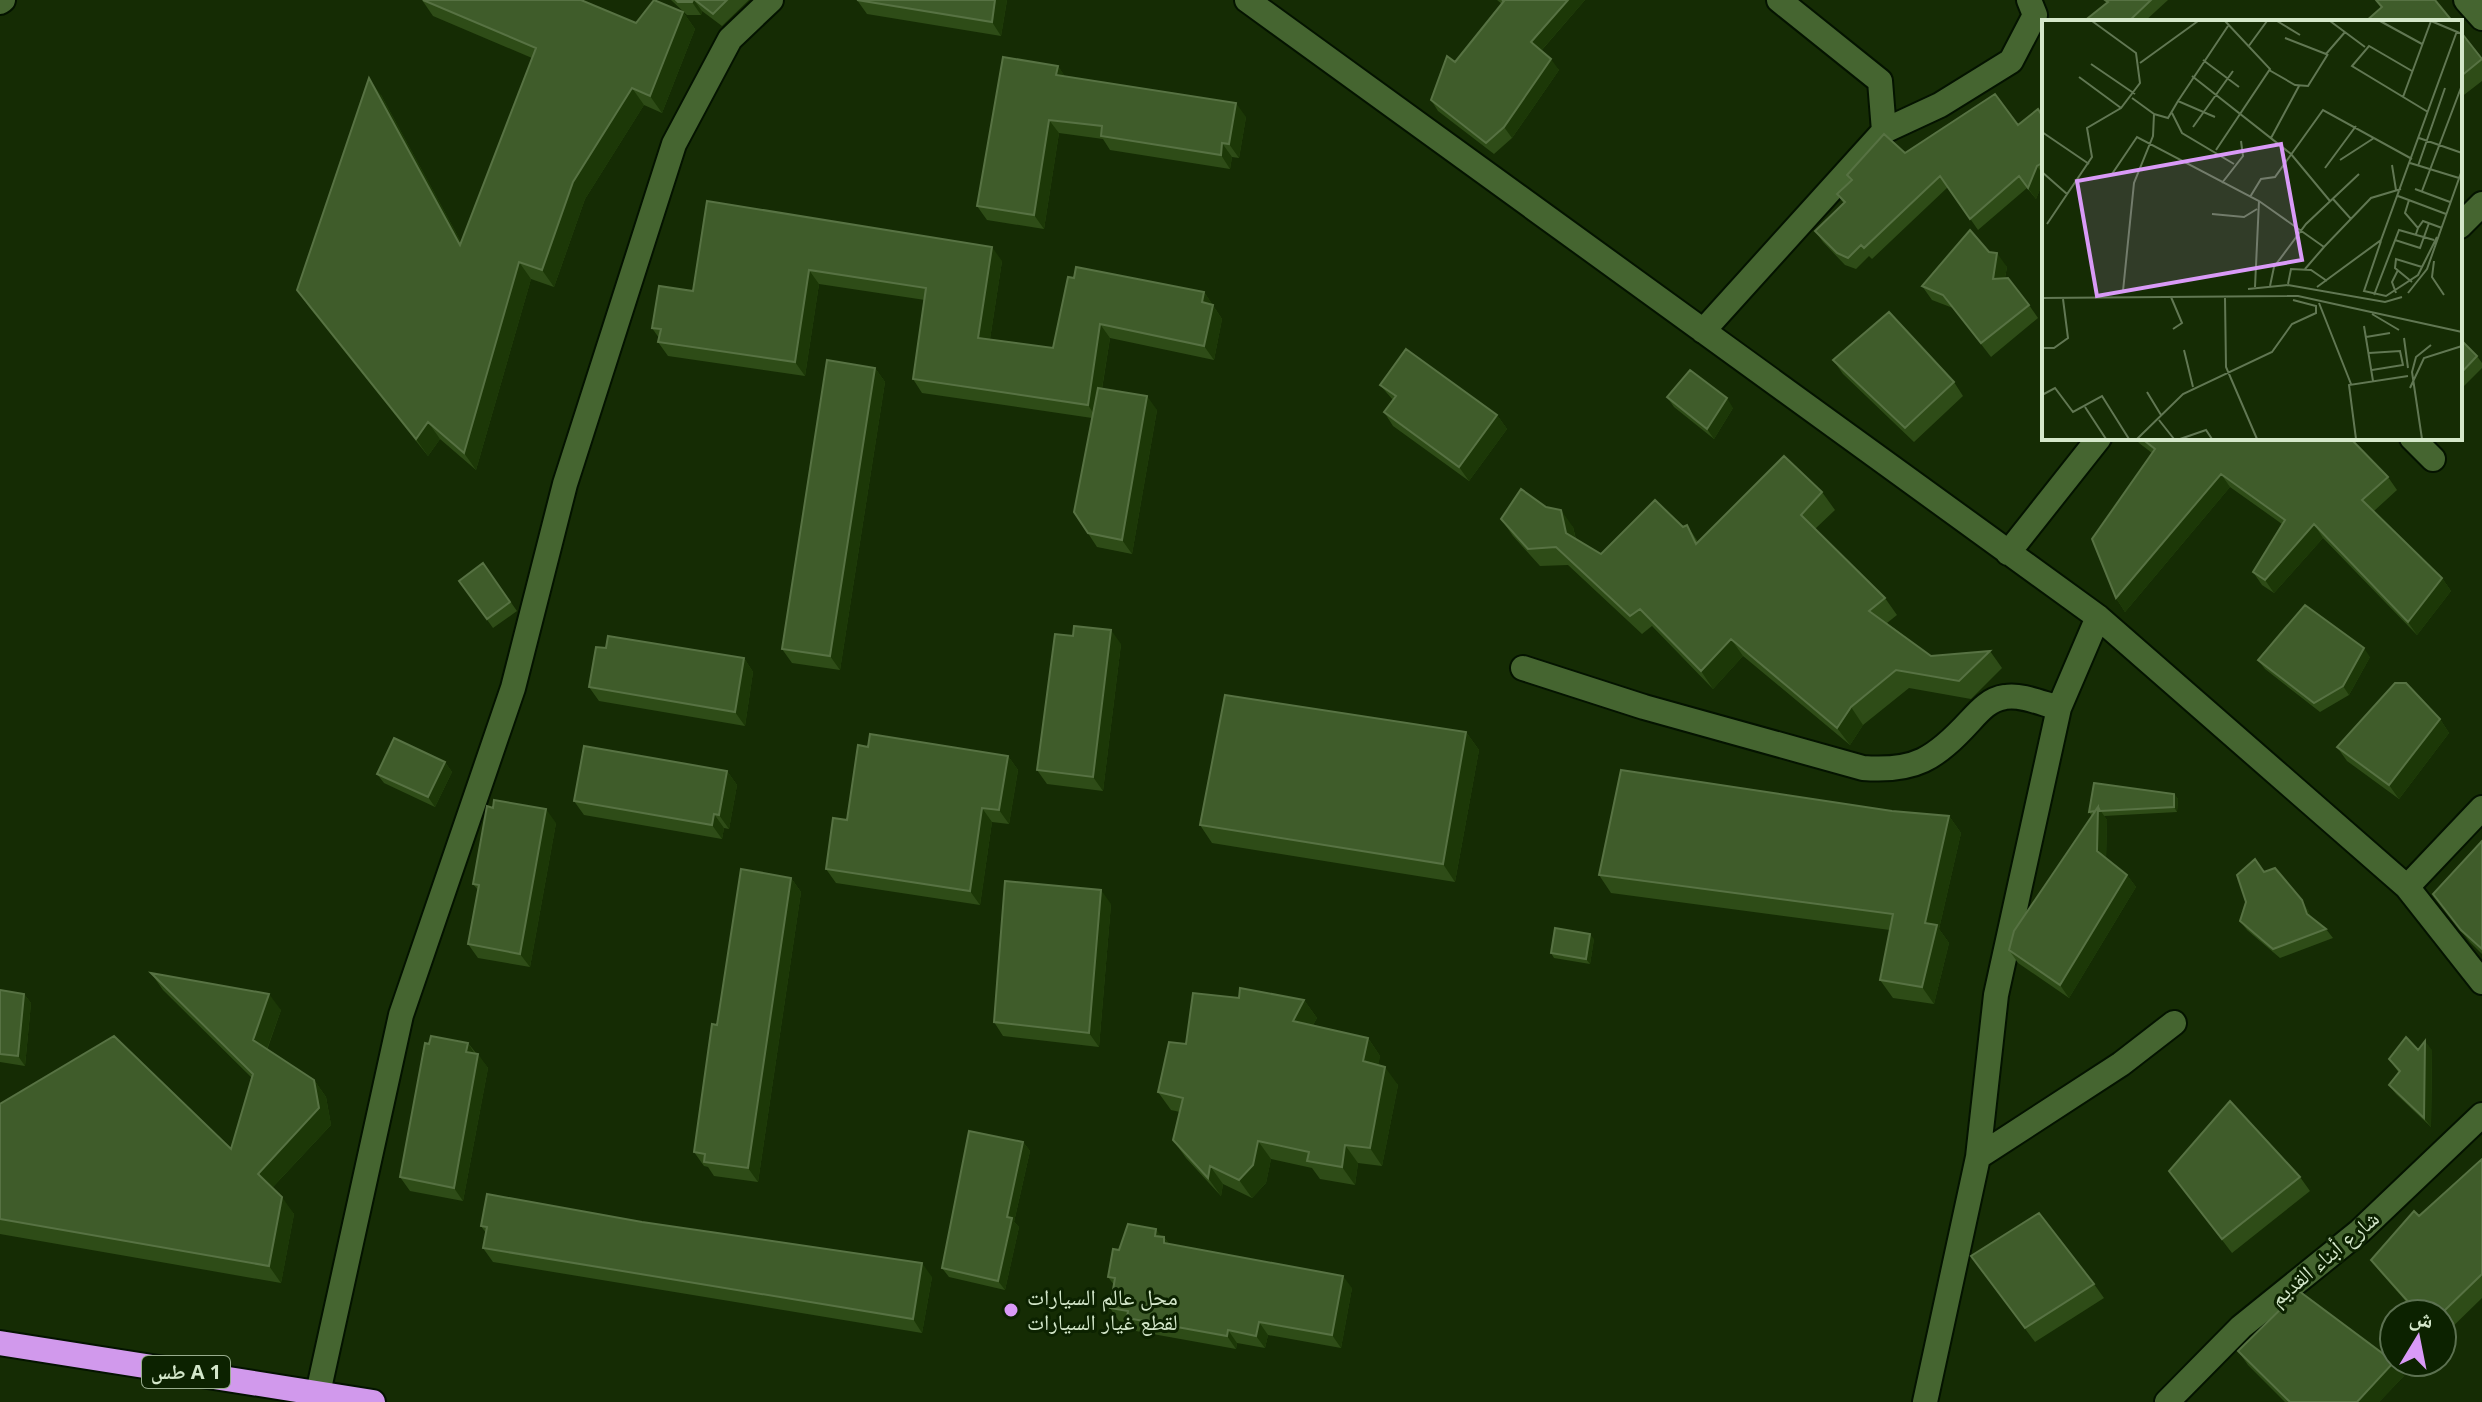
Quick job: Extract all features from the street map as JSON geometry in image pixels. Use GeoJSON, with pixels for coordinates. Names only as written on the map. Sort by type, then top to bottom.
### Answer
{"type":"FeatureCollection","features":[{"type":"Feature","properties":{"kind":"highway","name":"طس A 1"},"geometry":{"type":"LineString","coordinates":[[0,1343],[373,1402]]}},
{"type":"Feature","properties":{"kind":"street"},"geometry":{"type":"LineString","coordinates":[[318,1393],[401,1015],[513,688],[565,484],[674,144],[730,39],[771,0]]}},
{"type":"Feature","properties":{"kind":"street"},"geometry":{"type":"LineString","coordinates":[[1779,0],[1880,81],[1884,131]]}},
{"type":"Feature","properties":{"kind":"street"},"geometry":{"type":"LineString","coordinates":[[1703,331],[1884,131],[1940,105],[2011,61],[2035,15],[2029,0]]}},
{"type":"Feature","properties":{"kind":"street"},"geometry":{"type":"LineString","coordinates":[[2466,0],[2482,18]]}},
{"type":"Feature","properties":{"kind":"street"},"geometry":{"type":"LineString","coordinates":[[1251,1],[2098,617],[2407,887],[2482,982]]}},
{"type":"Feature","properties":{"kind":"street"},"geometry":{"type":"LineString","coordinates":[[2462,224],[2482,204]]}},
{"type":"Feature","properties":{"kind":"street"},"geometry":{"type":"LineString","coordinates":[[2008,553],[2097,440]]}},
{"type":"Feature","properties":{"kind":"street"},"geometry":{"type":"LineString","coordinates":[[2414,440],[2433,459]]}},
{"type":"Feature","properties":{"kind":"street"},"geometry":{"type":"LineString","coordinates":[[1925,1402],[1978,1157],[1996,995],[2059,708],[2098,617]]}},
{"type":"Feature","properties":{"kind":"street"},"geometry":{"type":"LineString","coordinates":[[1523,668],[1644,707],[1863,768],[1892,771],[1922,763],[1940,752],[1983,707],[2001,698],[2013,696],[2059,708]]}},
{"type":"Feature","properties":{"kind":"street"},"geometry":{"type":"LineString","coordinates":[[2407,887],[2482,808]]}},
{"type":"Feature","properties":{"kind":"street"},"geometry":{"type":"LineString","coordinates":[[1978,1157],[2121,1064],[2174,1023]]}},
{"type":"Feature","properties":{"kind":"street","name":"شارع أبناء القديم"},"geometry":{"type":"LineString","coordinates":[[2167,1402],[2241,1327],[2360,1231],[2482,1115]]}},
{"type":"Feature","properties":{"kind":"building"},"geometry":{"type":"Polygon","coordinates":[[[423,0],[581,0],[636,23],[654,0],[683,12],[650,96],[632,88],[573,182],[542,270],[519,262],[464,453],[428,422],[416,439],[297,290],[369,78],[460,245],[536,48],[423,0]]]}},
{"type":"Feature","properties":{"kind":"building"},"geometry":{"type":"Polygon","coordinates":[[[695,0],[727,0],[713,14],[695,0]]]}},
{"type":"Feature","properties":{"kind":"building"},"geometry":{"type":"Polygon","coordinates":[[[857,0],[995,0],[992,22],[857,0]]]}},
{"type":"Feature","properties":{"kind":"building"},"geometry":{"type":"Polygon","coordinates":[[[1502,0],[1568,0],[1531,42],[1551,59],[1504,127],[1486,143],[1431,100],[1447,56],[1455,62],[1502,0]]]}},
{"type":"Feature","properties":{"kind":"building"},"geometry":{"type":"Polygon","coordinates":[[[2105,0],[2151,0],[2130,20],[2086,20],[2108,2],[2105,0]]]}},
{"type":"Feature","properties":{"kind":"building"},"geometry":{"type":"Polygon","coordinates":[[[2376,0],[2435,0],[2451,20],[2367,20],[2382,7],[2376,0]]]}},
{"type":"Feature","properties":{"kind":"building"},"geometry":{"type":"Polygon","coordinates":[[[2462,34],[2482,59],[2462,75],[2462,34]]]}},
{"type":"Feature","properties":{"kind":"building"},"geometry":{"type":"Polygon","coordinates":[[[1003,57],[1058,66],[1056,75],[1236,103],[1229,144],[1222,143],[1221,155],[1101,136],[1102,126],[1049,120],[1034,215],[977,206],[1003,57]]]}},
{"type":"Feature","properties":{"kind":"building"},"geometry":{"type":"Polygon","coordinates":[[[1995,94],[2018,125],[2038,109],[2042,116],[2042,163],[2037,166],[2028,188],[2019,176],[1970,219],[1940,176],[1864,248],[1861,245],[1848,258],[1837,253],[1815,231],[1845,202],[1837,194],[1852,180],[1847,175],[1884,134],[1905,153],[1995,94]]]}},
{"type":"Feature","properties":{"kind":"building"},"geometry":{"type":"Polygon","coordinates":[[[707,201],[992,247],[978,338],[1053,348],[1068,277],[1074,278],[1076,267],[1204,292],[1202,302],[1213,305],[1204,346],[1100,324],[1088,405],[913,379],[926,288],[809,270],[795,362],[658,342],[661,329],[652,328],[659,286],[693,291],[707,201]]]}},
{"type":"Feature","properties":{"kind":"building"},"geometry":{"type":"Polygon","coordinates":[[[1970,230],[1989,252],[1997,253],[1993,279],[2008,278],[2029,305],[1981,343],[1943,295],[1922,286],[1970,230]]]}},
{"type":"Feature","properties":{"kind":"building"},"geometry":{"type":"Polygon","coordinates":[[[1889,312],[1954,382],[1905,428],[1833,360],[1889,312]]]}},
{"type":"Feature","properties":{"kind":"building"},"geometry":{"type":"Polygon","coordinates":[[[2462,341],[2477,356],[2462,372],[2462,341]]]}},
{"type":"Feature","properties":{"kind":"building"},"geometry":{"type":"Polygon","coordinates":[[[1406,349],[1497,415],[1459,467],[1384,412],[1396,396],[1380,385],[1406,349]]]}},
{"type":"Feature","properties":{"kind":"building"},"geometry":{"type":"Polygon","coordinates":[[[827,360],[875,368],[830,656],[782,649],[827,360]]]}},
{"type":"Feature","properties":{"kind":"building"},"geometry":{"type":"Polygon","coordinates":[[[1690,370],[1727,398],[1707,429],[1667,397],[1690,370]]]}},
{"type":"Feature","properties":{"kind":"building"},"geometry":{"type":"Polygon","coordinates":[[[1098,388],[1147,396],[1122,540],[1088,533],[1074,512],[1098,388]]]}},
{"type":"Feature","properties":{"kind":"building"},"geometry":{"type":"Polygon","coordinates":[[[2144,440],[2352,440],[2388,477],[2362,500],[2442,578],[2408,622],[2314,524],[2265,580],[2253,572],[2285,520],[2221,474],[2116,598],[2092,539],[2155,449],[2144,440]]]}},
{"type":"Feature","properties":{"kind":"building"},"geometry":{"type":"Polygon","coordinates":[[[1784,456],[1822,492],[1801,515],[1885,598],[1869,611],[1931,656],[1990,651],[1959,681],[1896,670],[1851,707],[1837,728],[1731,639],[1701,671],[1640,609],[1630,616],[1556,547],[1528,549],[1501,519],[1521,489],[1546,507],[1561,510],[1566,533],[1601,554],[1655,500],[1683,527],[1687,525],[1696,544],[1784,456]]]}},
{"type":"Feature","properties":{"kind":"building"},"geometry":{"type":"Polygon","coordinates":[[[483,563],[510,602],[487,619],[459,581],[483,563]]]}},
{"type":"Feature","properties":{"kind":"building"},"geometry":{"type":"Polygon","coordinates":[[[2305,605],[2364,648],[2343,686],[2314,703],[2258,660],[2305,605]]]}},
{"type":"Feature","properties":{"kind":"building"},"geometry":{"type":"Polygon","coordinates":[[[1074,626],[1111,630],[1093,777],[1037,770],[1055,634],[1073,636],[1074,626]]]}},
{"type":"Feature","properties":{"kind":"building"},"geometry":{"type":"Polygon","coordinates":[[[608,636],[744,658],[735,712],[589,687],[596,647],[606,648],[608,636]]]}},
{"type":"Feature","properties":{"kind":"building"},"geometry":{"type":"Polygon","coordinates":[[[2395,683],[2406,683],[2440,719],[2389,785],[2337,747],[2395,683]]]}},
{"type":"Feature","properties":{"kind":"building"},"geometry":{"type":"Polygon","coordinates":[[[1225,695],[1466,732],[1443,864],[1200,825],[1225,695]]]}},
{"type":"Feature","properties":{"kind":"building"},"geometry":{"type":"Polygon","coordinates":[[[870,734],[1008,756],[999,810],[982,808],[970,891],[826,869],[833,818],[847,820],[858,745],[868,747],[870,734]]]}},
{"type":"Feature","properties":{"kind":"building"},"geometry":{"type":"Polygon","coordinates":[[[394,738],[445,762],[428,797],[377,774],[394,738]]]}},
{"type":"Feature","properties":{"kind":"building"},"geometry":{"type":"Polygon","coordinates":[[[584,746],[727,771],[719,815],[714,814],[712,825],[574,801],[584,746]]]}},
{"type":"Feature","properties":{"kind":"building"},"geometry":{"type":"Polygon","coordinates":[[[1621,770],[1892,811],[1949,816],[1925,923],[1937,925],[1922,987],[1880,980],[1893,914],[1599,875],[1621,770]]]}},
{"type":"Feature","properties":{"kind":"building"},"geometry":{"type":"Polygon","coordinates":[[[2094,783],[2174,794],[2174,807],[2100,811],[2098,807],[2089,812],[2094,783]]]}},
{"type":"Feature","properties":{"kind":"building"},"geometry":{"type":"Polygon","coordinates":[[[494,800],[546,809],[520,954],[468,944],[479,885],[473,884],[487,806],[493,808],[494,800]]]}},
{"type":"Feature","properties":{"kind":"building"},"geometry":{"type":"Polygon","coordinates":[[[2098,807],[2097,851],[2127,875],[2060,985],[2009,950],[2014,931],[2098,807]]]}},
{"type":"Feature","properties":{"kind":"building"},"geometry":{"type":"Polygon","coordinates":[[[2482,841],[2482,949],[2461,930],[2433,894],[2482,841]]]}},
{"type":"Feature","properties":{"kind":"building"},"geometry":{"type":"Polygon","coordinates":[[[2255,859],[2264,872],[2275,868],[2302,900],[2307,914],[2326,929],[2273,949],[2240,921],[2246,902],[2237,875],[2255,859]]]}},
{"type":"Feature","properties":{"kind":"building"},"geometry":{"type":"Polygon","coordinates":[[[741,869],[791,878],[748,1168],[704,1162],[705,1154],[694,1152],[712,1024],[717,1025],[741,869]]]}},
{"type":"Feature","properties":{"kind":"building"},"geometry":{"type":"Polygon","coordinates":[[[1005,881],[1101,890],[1089,1033],[994,1022],[1005,881]]]}},
{"type":"Feature","properties":{"kind":"building"},"geometry":{"type":"Polygon","coordinates":[[[1555,928],[1590,934],[1586,959],[1551,953],[1555,928]]]}},
{"type":"Feature","properties":{"kind":"building"},"geometry":{"type":"Polygon","coordinates":[[[151,973],[269,994],[253,1040],[314,1080],[319,1108],[258,1174],[282,1197],[269,1266],[0,1219],[0,1104],[114,1036],[231,1149],[253,1074],[151,973]]]}},
{"type":"Feature","properties":{"kind":"building"},"geometry":{"type":"Polygon","coordinates":[[[1240,988],[1304,1000],[1293,1021],[1368,1038],[1363,1061],[1385,1067],[1370,1148],[1345,1145],[1342,1167],[1307,1161],[1309,1152],[1258,1141],[1253,1165],[1239,1180],[1210,1166],[1208,1178],[1173,1140],[1183,1098],[1158,1092],[1169,1042],[1186,1044],[1193,993],[1239,998],[1240,988]]]}},
{"type":"Feature","properties":{"kind":"building"},"geometry":{"type":"Polygon","coordinates":[[[0,990],[24,994],[18,1056],[0,1054],[0,990]]]}},
{"type":"Feature","properties":{"kind":"building"},"geometry":{"type":"Polygon","coordinates":[[[431,1036],[468,1043],[466,1052],[478,1054],[454,1188],[400,1177],[425,1043],[429,1044],[431,1036]]]}},
{"type":"Feature","properties":{"kind":"building"},"geometry":{"type":"Polygon","coordinates":[[[2406,1037],[2418,1050],[2425,1041],[2424,1118],[2389,1085],[2400,1071],[2389,1059],[2406,1037]]]}},
{"type":"Feature","properties":{"kind":"building"},"geometry":{"type":"Polygon","coordinates":[[[2230,1101],[2300,1177],[2222,1239],[2169,1171],[2230,1101]]]}},
{"type":"Feature","properties":{"kind":"building"},"geometry":{"type":"Polygon","coordinates":[[[969,1131],[1023,1142],[1007,1217],[1012,1218],[998,1281],[942,1268],[969,1131]]]}},
{"type":"Feature","properties":{"kind":"building"},"geometry":{"type":"Polygon","coordinates":[[[2482,1159],[2482,1274],[2457,1298],[2405,1298],[2371,1260],[2414,1211],[2419,1216],[2482,1159]]]}},
{"type":"Feature","properties":{"kind":"building"},"geometry":{"type":"Polygon","coordinates":[[[487,1194],[642,1222],[922,1263],[913,1319],[483,1248],[487,1227],[481,1226],[487,1194]]]}},
{"type":"Feature","properties":{"kind":"building"},"geometry":{"type":"Polygon","coordinates":[[[2039,1213],[2094,1284],[2025,1328],[1971,1256],[2039,1213]]]}},
{"type":"Feature","properties":{"kind":"building"},"geometry":{"type":"Polygon","coordinates":[[[1128,1224],[1156,1229],[1155,1236],[1164,1237],[1164,1243],[1343,1276],[1332,1335],[1259,1322],[1256,1336],[1228,1330],[1227,1336],[1127,1318],[1128,1311],[1110,1308],[1115,1278],[1108,1277],[1113,1249],[1119,1250],[1128,1224]]]}},
{"type":"Feature","properties":{"kind":"building"},"geometry":{"type":"Polygon","coordinates":[[[2299,1291],[2378,1350],[2379,1378],[2357,1402],[2290,1402],[2238,1351],[2299,1291]]]}},
{"type":"Feature","properties":{"kind":"place","name":"محل عالم السيارات لقطع غيار السيارات"},"geometry":{"type":"Point","coordinates":[1011,1310]}}]}
